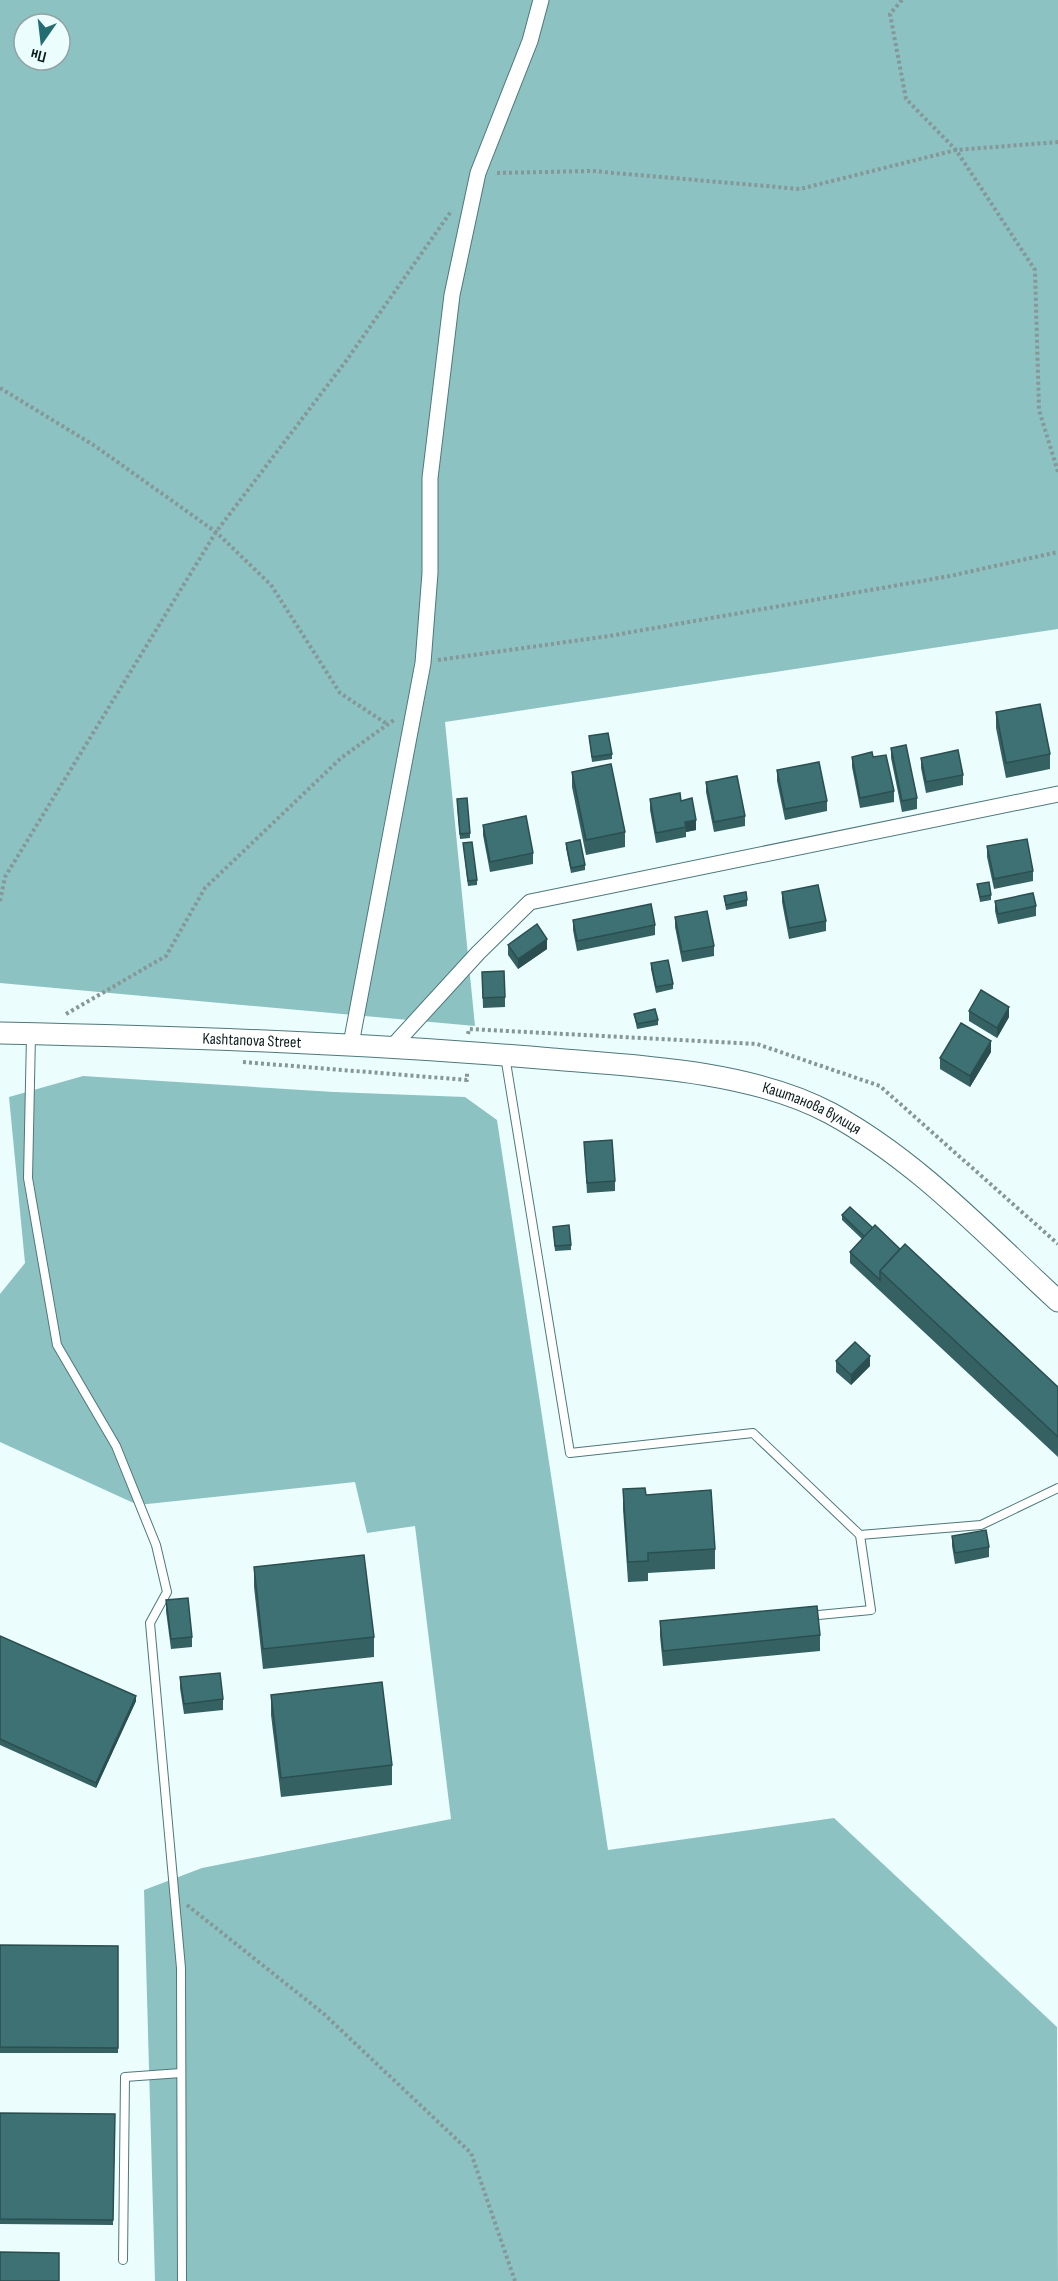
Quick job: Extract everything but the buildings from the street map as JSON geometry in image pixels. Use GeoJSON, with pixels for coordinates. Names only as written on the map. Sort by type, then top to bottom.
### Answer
{"type":"FeatureCollection","features":[{"type":"Feature","properties":{"kind":"main road","name":"Kashtanova Street"},"geometry":{"type":"LineString","coordinates":[[0,1033],[351,1044],[505,1054]]}},
{"type":"Feature","properties":{"kind":"main road","name":"Каштанова вулиця"},"geometry":{"type":"LineString","coordinates":[[505,1054],[722,1078],[790,1095],[828,1112],[870,1137],[909,1165],[1058,1300]]}},
{"type":"Feature","properties":{"kind":"street"},"geometry":{"type":"LineString","coordinates":[[351,1044],[423,663],[430,573],[430,478],[452,295],[478,173],[530,41],[541,0]]}},
{"type":"Feature","properties":{"kind":"street"},"geometry":{"type":"LineString","coordinates":[[392,1047],[478,953],[530,902],[1058,794]]}},
{"type":"Feature","properties":{"kind":"lane"},"geometry":{"type":"LineString","coordinates":[[31,1034],[28,1178],[57,1345],[116,1446],[156,1545],[167,1592],[150,1623],[181,1968],[182,2281]]}},
{"type":"Feature","properties":{"kind":"lane"},"geometry":{"type":"LineString","coordinates":[[505,1054],[570,1453],[753,1433],[860,1535],[871,1610],[800,1616]]}},
{"type":"Feature","properties":{"kind":"lane"},"geometry":{"type":"LineString","coordinates":[[860,1535],[981,1525],[1058,1488]]}},
{"type":"Feature","properties":{"kind":"lane"},"geometry":{"type":"LineString","coordinates":[[123,2260],[125,2077],[181,2073]]}},
{"type":"Feature","properties":{"kind":"path"},"geometry":{"type":"LineString","coordinates":[[902,0],[890,14],[906,99],[956,150],[1035,270],[1039,410],[1058,472]]}},
{"type":"Feature","properties":{"kind":"path"},"geometry":{"type":"LineString","coordinates":[[478,173],[592,171],[800,189],[956,150],[1058,142]]}},
{"type":"Feature","properties":{"kind":"path"},"geometry":{"type":"LineString","coordinates":[[0,901],[5,877],[216,532],[346,361],[458,201]]}},
{"type":"Feature","properties":{"kind":"path"},"geometry":{"type":"LineString","coordinates":[[0,388],[95,446],[216,532],[271,585],[340,693],[387,724]]}},
{"type":"Feature","properties":{"kind":"path"},"geometry":{"type":"LineString","coordinates":[[423,663],[609,636],[950,576],[1058,552]]}},
{"type":"Feature","properties":{"kind":"path"},"geometry":{"type":"LineString","coordinates":[[60,1017],[166,956],[206,888],[341,758],[415,704]]}},
{"type":"Feature","properties":{"kind":"path"},"geometry":{"type":"LineString","coordinates":[[240,1062],[467,1080]]}},
{"type":"Feature","properties":{"kind":"path"},"geometry":{"type":"LineString","coordinates":[[174,1895],[324,2014],[471,2153],[515,2281]]}},
{"type":"Feature","properties":{"kind":"shaded area"},"geometry":{"type":"Polygon","coordinates":[[[0,0],[1058,0],[1058,629],[445,722],[475,1026],[0,983],[0,0]]]}},
{"type":"Feature","properties":{"kind":"shaded area"},"geometry":{"type":"Polygon","coordinates":[[[83,1076],[334,1092],[465,1097],[497,1120],[608,1850],[834,1818],[1057,2027],[1058,2281],[155,2281],[144,1890],[202,1868],[451,1819],[415,1526],[367,1533],[355,1482],[138,1505],[0,1442],[0,1294],[25,1263],[9,1097],[83,1076]]]}}]}
